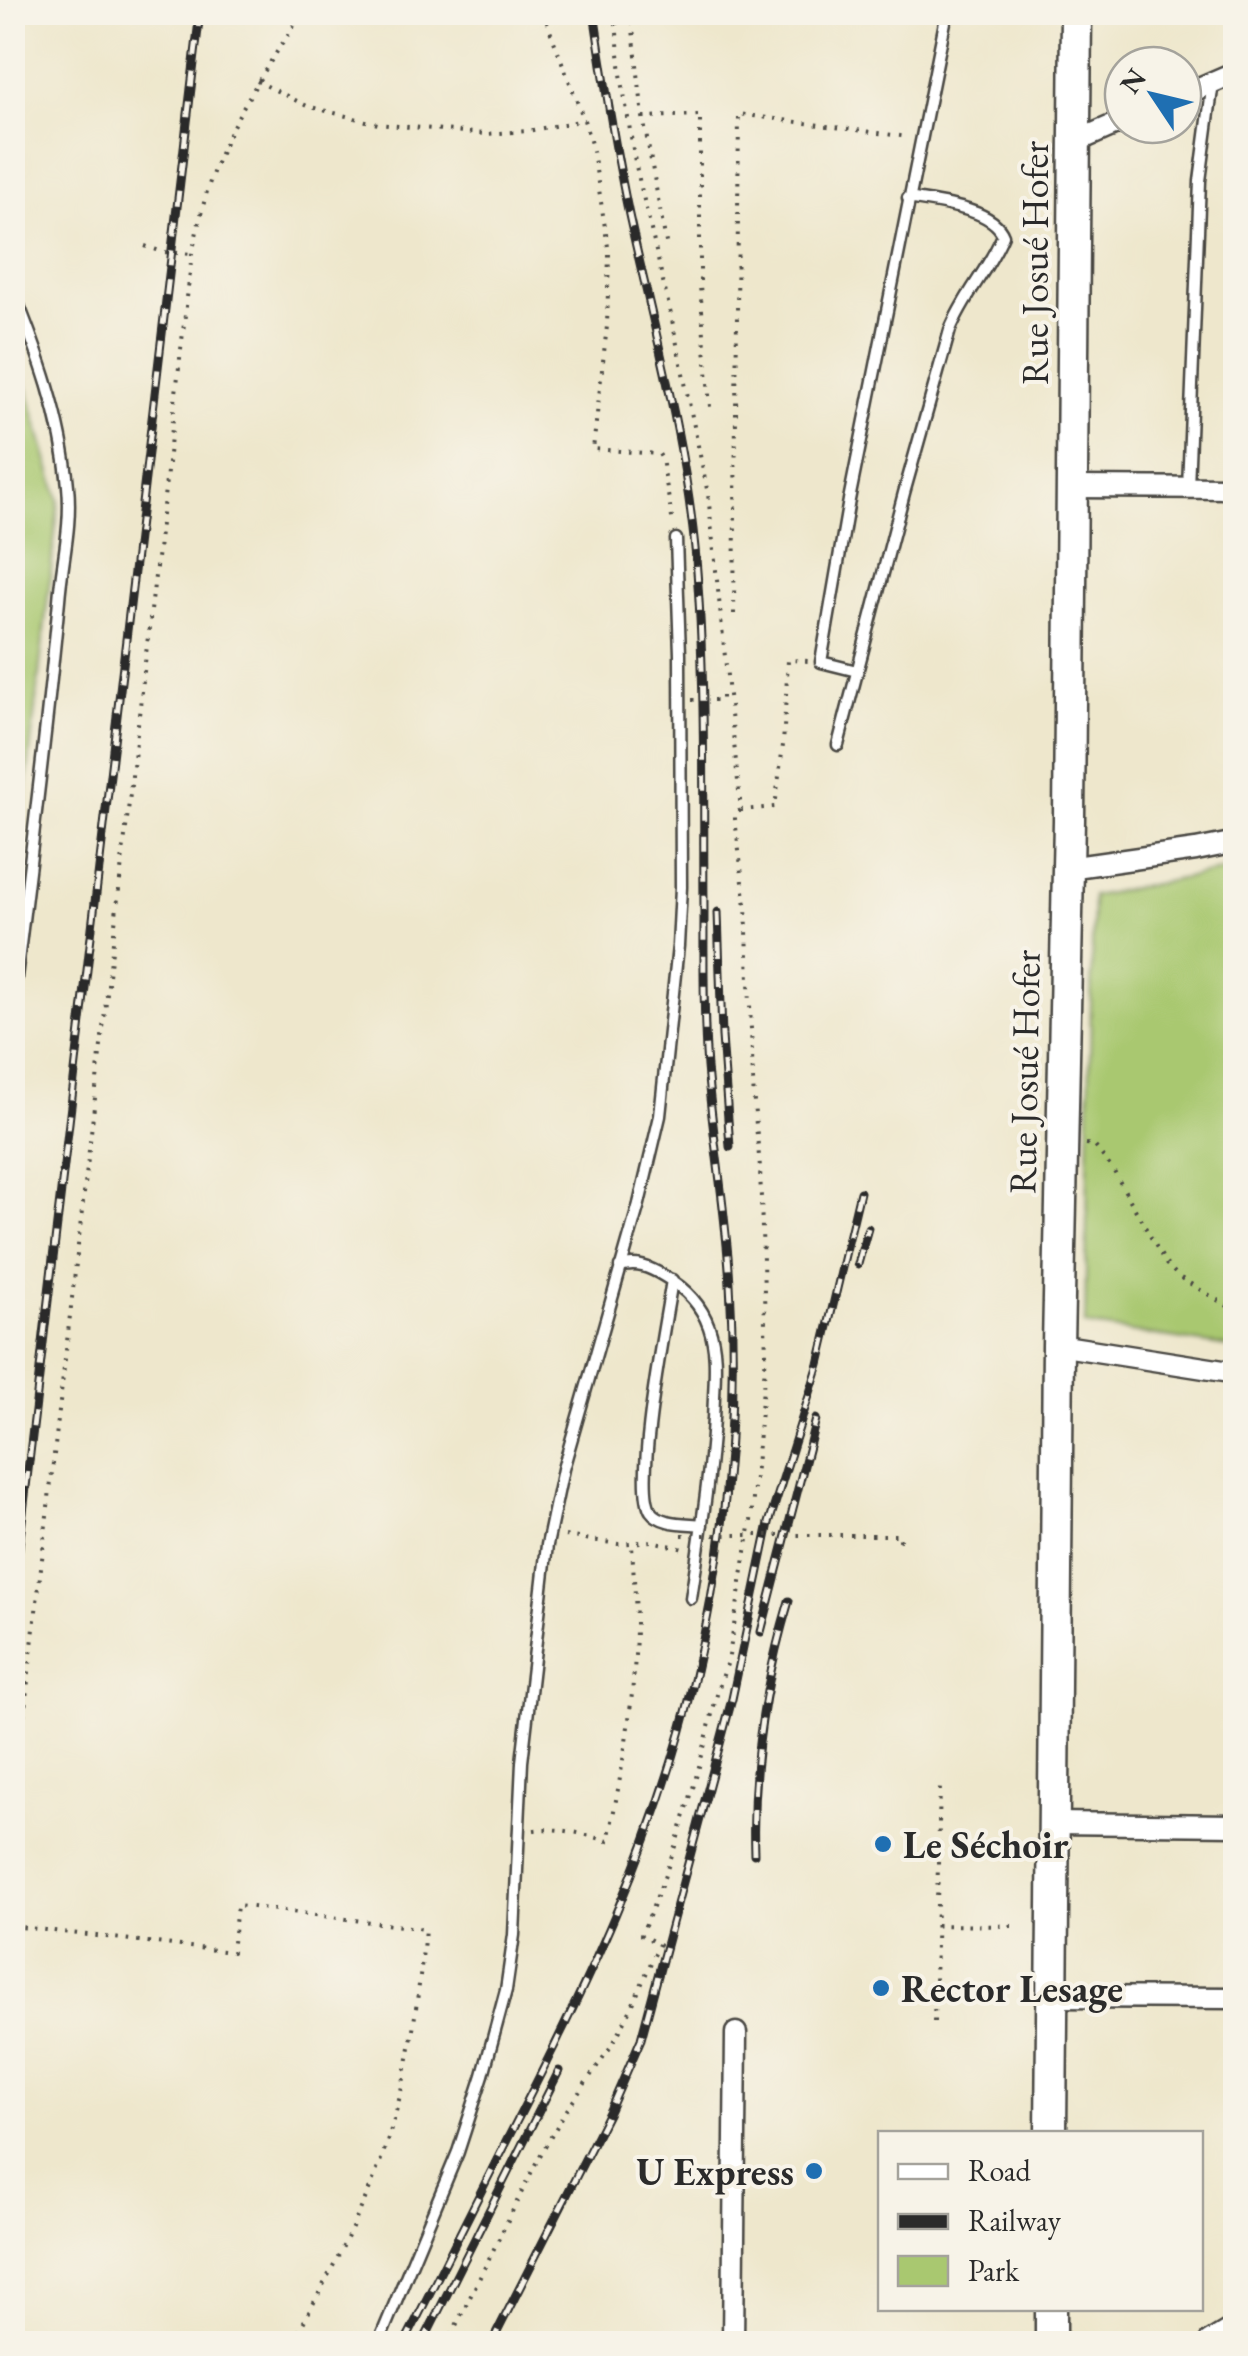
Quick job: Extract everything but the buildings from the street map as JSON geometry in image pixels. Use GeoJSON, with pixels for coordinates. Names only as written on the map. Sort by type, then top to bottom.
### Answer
{"type":"FeatureCollection","features":[{"type":"Feature","properties":{"kind":"main road","name":"Rue Josué Hofer"},"geometry":{"type":"LineString","coordinates":[[1050,2131],[1076,12]]}},
{"type":"Feature","properties":{"kind":"main road"},"geometry":{"type":"LineString","coordinates":[[1051,2311],[1051,2344]]}},
{"type":"Feature","properties":{"kind":"street"},"geometry":{"type":"LineString","coordinates":[[1203,87],[1236,72]]}},
{"type":"Feature","properties":{"kind":"street"},"geometry":{"type":"LineString","coordinates":[[1075,142],[1103,130]]}},
{"type":"Feature","properties":{"kind":"street"},"geometry":{"type":"LineString","coordinates":[[1072,487],[1236,488]]}},
{"type":"Feature","properties":{"kind":"street"},"geometry":{"type":"LineString","coordinates":[[1068,868],[1236,842]]}},
{"type":"Feature","properties":{"kind":"street"},"geometry":{"type":"LineString","coordinates":[[1058,1345],[1236,1373]]}},
{"type":"Feature","properties":{"kind":"street"},"geometry":{"type":"LineString","coordinates":[[1052,1823],[1236,1825]]}},
{"type":"Feature","properties":{"kind":"street"},"geometry":{"type":"LineString","coordinates":[[1051,1997],[1236,1998]]}},
{"type":"Feature","properties":{"kind":"street"},"geometry":{"type":"LineString","coordinates":[[733,2344],[736,2033]]}},
{"type":"Feature","properties":{"kind":"street"},"geometry":{"type":"LineString","coordinates":[[1211,2344],[1236,2328]]}},
{"type":"Feature","properties":{"kind":"lane"},"geometry":{"type":"LineString","coordinates":[[857,670],[821,662],[849,500],[947,12]]}},
{"type":"Feature","properties":{"kind":"lane"},"geometry":{"type":"LineString","coordinates":[[1188,488],[1200,181],[1214,82]]}},
{"type":"Feature","properties":{"kind":"lane"},"geometry":{"type":"LineString","coordinates":[[838,745],[950,330],[960,305],[1004,236],[990,219],[970,211],[908,198]]}},
{"type":"Feature","properties":{"kind":"lane"},"geometry":{"type":"LineString","coordinates":[[12,288],[59,424],[69,514],[12,1010]]}},
{"type":"Feature","properties":{"kind":"lane"},"geometry":{"type":"LineString","coordinates":[[378,2344],[448,2180],[499,2020],[511,1962],[522,1762],[550,1532],[563,1469],[639,1204],[660,1116],[671,1030],[681,887],[676,539]]}},
{"type":"Feature","properties":{"kind":"lane"},"geometry":{"type":"LineString","coordinates":[[620,1267],[649,1267],[672,1280],[700,1307],[709,1327],[714,1351],[713,1429],[692,1598]]}},
{"type":"Feature","properties":{"kind":"lane"},"geometry":{"type":"LineString","coordinates":[[672,1280],[644,1460],[646,1493],[651,1511],[661,1519],[702,1525]]}},
{"type":"Feature","properties":{"kind":"path"},"geometry":{"type":"LineString","coordinates":[[12,1820],[192,254],[214,168],[228,136],[257,81],[303,12]]}},
{"type":"Feature","properties":{"kind":"path"},"geometry":{"type":"LineString","coordinates":[[543,12],[593,151],[609,253],[593,449],[659,454],[676,539]]}},
{"type":"Feature","properties":{"kind":"path"},"geometry":{"type":"LineString","coordinates":[[615,12],[635,162],[702,456],[741,810],[775,807],[788,660],[821,662]]}},
{"type":"Feature","properties":{"kind":"path"},"geometry":{"type":"LineString","coordinates":[[631,12],[643,117],[667,248]]}},
{"type":"Feature","properties":{"kind":"path"},"geometry":{"type":"LineString","coordinates":[[257,81],[307,106],[378,124],[484,134],[528,131],[584,120]]}},
{"type":"Feature","properties":{"kind":"path"},"geometry":{"type":"LineString","coordinates":[[734,614],[739,114],[920,138]]}},
{"type":"Feature","properties":{"kind":"path"},"geometry":{"type":"LineString","coordinates":[[643,117],[700,115],[700,286],[710,408]]}},
{"type":"Feature","properties":{"kind":"path"},"geometry":{"type":"LineString","coordinates":[[145,246],[192,254]]}},
{"type":"Feature","properties":{"kind":"path"},"geometry":{"type":"LineString","coordinates":[[680,696],[722,700],[722,696],[728,696]]}},
{"type":"Feature","properties":{"kind":"path"},"geometry":{"type":"LineString","coordinates":[[1076,1144],[1094,1145],[1113,1170],[1166,1264],[1179,1277],[1236,1311]]}},
{"type":"Feature","properties":{"kind":"path"},"geometry":{"type":"LineString","coordinates":[[550,1532],[610,1543],[649,1541],[698,1553]]}},
{"type":"Feature","properties":{"kind":"path"},"geometry":{"type":"LineString","coordinates":[[649,1541],[652,1534]]}},
{"type":"Feature","properties":{"kind":"path"},"geometry":{"type":"LineString","coordinates":[[682,1535],[900,1536],[902,1540]]}},
{"type":"Feature","properties":{"kind":"path"},"geometry":{"type":"LineString","coordinates":[[518,1834],[547,1828],[608,1841],[635,1650],[632,1543]]}},
{"type":"Feature","properties":{"kind":"path"},"geometry":{"type":"LineString","coordinates":[[934,2022],[940,1785]]}},
{"type":"Feature","properties":{"kind":"path"},"geometry":{"type":"LineString","coordinates":[[12,1926],[232,1952],[237,1906],[426,1929],[410,2050],[390,2132],[350,2230],[292,2344]]}},
{"type":"Feature","properties":{"kind":"path"},"geometry":{"type":"LineString","coordinates":[[936,1925],[1016,1926]]}},
{"type":"Feature","properties":{"kind":"green space"},"geometry":{"type":"Polygon","coordinates":[[[12,341],[59,500],[13,901],[12,341]]]}},
{"type":"Feature","properties":{"kind":"green space"},"geometry":{"type":"Polygon","coordinates":[[[1235,868],[1235,1348],[1085,1325],[1093,896],[1235,868]]]}},
{"type":"Feature","properties":{"kind":"railway"},"geometry":{"type":"LineString","coordinates":[[12,1606],[200,12]]}},
{"type":"Feature","properties":{"kind":"railway"},"geometry":{"type":"LineString","coordinates":[[404,2344],[564,2027],[615,1915],[660,1799],[705,1631],[727,1483],[732,1334],[706,1047],[703,691],[696,559],[677,429],[624,190],[594,12]]}},
{"type":"Feature","properties":{"kind":"railway"},"geometry":{"type":"LineString","coordinates":[[718,912],[730,1147]]}},
{"type":"Feature","properties":{"kind":"railway"},"geometry":{"type":"LineString","coordinates":[[491,2344],[610,2110],[641,2039],[732,1699],[769,1523],[819,1364],[860,1192]]}},
{"type":"Feature","properties":{"kind":"railway"},"geometry":{"type":"LineString","coordinates":[[858,1264],[868,1228]]}},
{"type":"Feature","properties":{"kind":"railway"},"geometry":{"type":"LineString","coordinates":[[761,1632],[816,1419]]}},
{"type":"Feature","properties":{"kind":"railway"},"geometry":{"type":"LineString","coordinates":[[754,1854],[761,1726],[789,1601]]}},
{"type":"Feature","properties":{"kind":"railway"},"geometry":{"type":"LineString","coordinates":[[422,2344],[559,2071]]}},
{"type":"Feature","properties":{"kind":"place","name":"Le Séchoir"},"geometry":{"type":"Point","coordinates":[883,1844]}},
{"type":"Feature","properties":{"kind":"place","name":"Rector Lesage"},"geometry":{"type":"Point","coordinates":[881,1988]}},
{"type":"Feature","properties":{"kind":"place","name":"U Express"},"geometry":{"type":"Point","coordinates":[814,2171]}}]}
